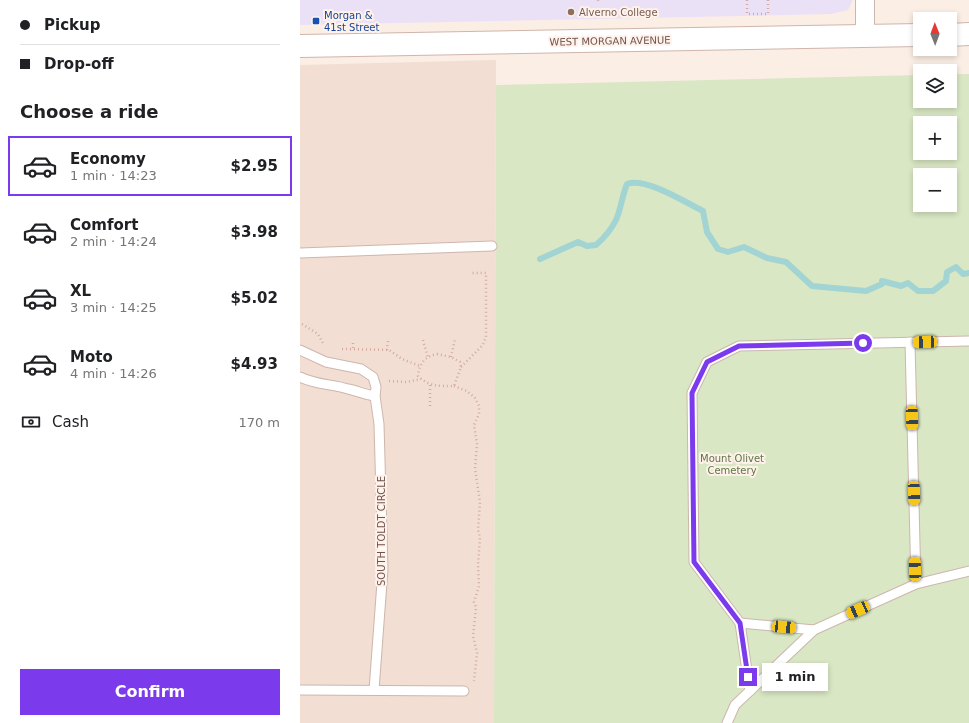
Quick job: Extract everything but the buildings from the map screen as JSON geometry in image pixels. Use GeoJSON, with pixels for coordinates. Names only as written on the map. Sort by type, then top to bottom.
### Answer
{"type":"FeatureCollection","features":[{"type":"Feature","properties":{"kind":"street"},"geometry":{"type":"LineString","coordinates":[[865,0],[865,37]]}},
{"type":"Feature","properties":{"kind":"street"},"geometry":{"type":"LineString","coordinates":[[957,35],[969,34]]}},
{"type":"Feature","properties":{"kind":"street","name":"WEST MORGAN AVENUE"},"geometry":{"type":"LineString","coordinates":[[300,46],[913,35]]}},
{"type":"Feature","properties":{"kind":"lane"},"geometry":{"type":"LineString","coordinates":[[300,253],[492,246]]}},
{"type":"Feature","properties":{"kind":"lane"},"geometry":{"type":"LineString","coordinates":[[750,691],[740,623],[694,562],[692,393],[707,362],[739,346],[969,341]]}},
{"type":"Feature","properties":{"kind":"lane"},"geometry":{"type":"LineString","coordinates":[[910,342],[916,584]]}},
{"type":"Feature","properties":{"kind":"lane"},"geometry":{"type":"LineString","coordinates":[[300,350],[326,362],[361,369],[373,377]]}},
{"type":"Feature","properties":{"kind":"lane"},"geometry":{"type":"LineString","coordinates":[[300,377],[309,381],[375,396]]}},
{"type":"Feature","properties":{"kind":"lane","name":"SOUTH TOLDT CIRCLE"},"geometry":{"type":"LineString","coordinates":[[373,377],[376,387],[375,396],[379,424],[382,569],[374,690]]}},
{"type":"Feature","properties":{"kind":"lane"},"geometry":{"type":"LineString","coordinates":[[728,723],[735,705],[814,630],[916,584],[969,571]]}},
{"type":"Feature","properties":{"kind":"lane"},"geometry":{"type":"LineString","coordinates":[[740,623],[814,630]]}},
{"type":"Feature","properties":{"kind":"lane"},"geometry":{"type":"LineString","coordinates":[[300,690],[464,691]]}},
{"type":"Feature","properties":{"kind":"path"},"geometry":{"type":"LineString","coordinates":[[746,0],[747,14],[768,14],[768,0]]}},
{"type":"Feature","properties":{"kind":"path"},"geometry":{"type":"LineString","coordinates":[[454,386],[461,367],[482,345],[486,337],[486,273],[470,273]]}},
{"type":"Feature","properties":{"kind":"path"},"geometry":{"type":"LineString","coordinates":[[302,324],[318,334],[326,347]]}},
{"type":"Feature","properties":{"kind":"path"},"geometry":{"type":"LineString","coordinates":[[451,357],[455,339]]}},
{"type":"Feature","properties":{"kind":"path"},"geometry":{"type":"LineString","coordinates":[[423,340],[428,358]]}},
{"type":"Feature","properties":{"kind":"path"},"geometry":{"type":"LineString","coordinates":[[353,348],[354,341]]}},
{"type":"Feature","properties":{"kind":"path"},"geometry":{"type":"LineString","coordinates":[[387,350],[388,341]]}},
{"type":"Feature","properties":{"kind":"path"},"geometry":{"type":"LineString","coordinates":[[335,349],[353,348],[387,350],[402,360],[420,366]]}},
{"type":"Feature","properties":{"kind":"path"},"geometry":{"type":"LineString","coordinates":[[420,379],[418,376],[420,366],[428,358],[438,354],[451,357],[460,362],[461,367]]}},
{"type":"Feature","properties":{"kind":"path"},"geometry":{"type":"LineString","coordinates":[[373,377],[398,382],[407,382],[420,379],[436,386],[454,386],[467,391],[475,398],[479,406],[479,414],[474,425],[477,444],[476,469],[480,502],[478,530],[480,537],[478,565],[480,573],[479,586],[474,602],[476,607],[473,636],[477,653],[474,673],[474,687],[464,691]]}},
{"type":"Feature","properties":{"kind":"path"},"geometry":{"type":"LineString","coordinates":[[430,384],[430,406]]}},
{"type":"Feature","properties":{"kind":"shaded area","name":"Alverno College"},"geometry":{"type":"Polygon","coordinates":[[[300,0],[852,0],[852,2],[848,10],[831,14],[300,25],[300,0]]]}},
{"type":"Feature","properties":{"kind":"shaded area"},"geometry":{"type":"Polygon","coordinates":[[[496,60],[494,723],[300,723],[300,65],[496,60]]]}},
{"type":"Feature","properties":{"kind":"green space","name":"Mount Olivet Cemetery"},"geometry":{"type":"Polygon","coordinates":[[[957,74],[969,74],[969,723],[494,723],[496,85],[913,75],[913,108],[957,108],[957,74]]]}},
{"type":"Feature","properties":{"kind":"waterway"},"geometry":{"type":"LineString","coordinates":[[540,259],[578,242],[587,246],[596,245],[607,234],[616,220],[627,184],[635,183],[654,187],[703,211],[707,232],[718,249],[728,252],[744,247],[767,258],[786,262],[812,286],[866,291],[882,284],[882,281],[901,286],[908,283],[918,291],[933,291],[946,281],[947,272],[956,267],[963,274],[969,273]]}},
{"type":"Feature","properties":{"kind":"place","name":"Alverno College"},"geometry":{"type":"Point","coordinates":[571,12]}},
{"type":"Feature","properties":{"kind":"place","name":"Morgan & 41st Street"},"geometry":{"type":"Point","coordinates":[316,21]}},
{"type":"Feature","properties":{"kind":"route"},"geometry":{"type":"LineString","coordinates":[[748,677],[740,623],[694,562],[692,393],[707,362],[739,346],[863,343]]}}]}
